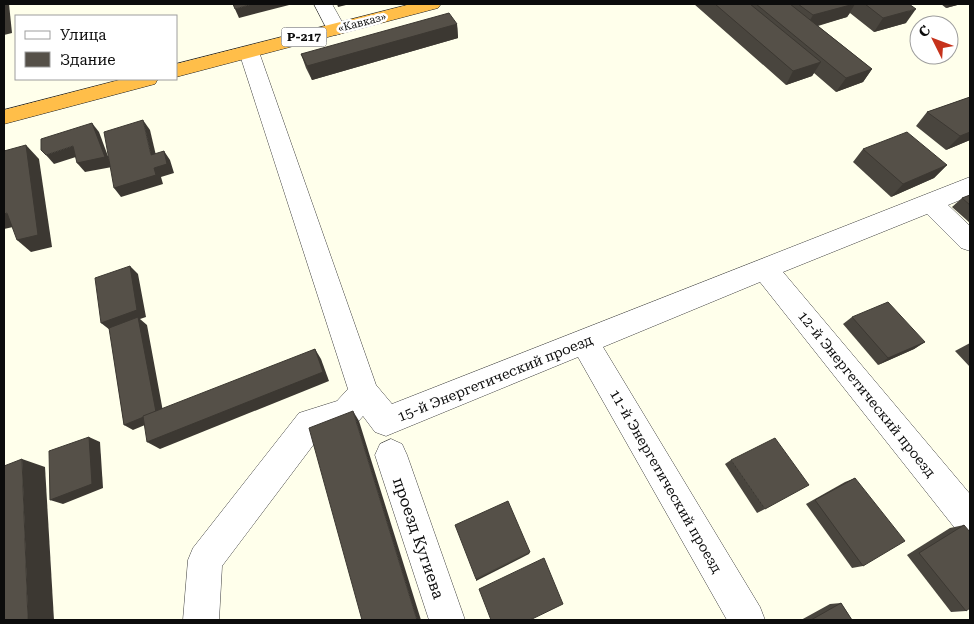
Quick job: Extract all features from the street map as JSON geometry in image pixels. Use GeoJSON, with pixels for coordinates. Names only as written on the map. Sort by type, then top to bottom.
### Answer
{"type":"FeatureCollection","features":[{"type":"Feature","properties":{"kind":"highway","name":"«Кавказ»"},"geometry":{"type":"LineString","coordinates":[[178,70],[432,4]]}},
{"type":"Feature","properties":{"kind":"highway"},"geometry":{"type":"LineString","coordinates":[[4,117],[144,80]]}},
{"type":"Feature","properties":{"kind":"street"},"geometry":{"type":"LineString","coordinates":[[323,4],[336,29]]}},
{"type":"Feature","properties":{"kind":"street","name":"15-й Энергетический проезд"},"geometry":{"type":"LineString","coordinates":[[250,52],[364,392],[386,422],[970,186]]}},
{"type":"Feature","properties":{"kind":"street"},"geometry":{"type":"LineString","coordinates":[[930,202],[970,241]]}},
{"type":"Feature","properties":{"kind":"street","name":"12-й Энергетический проезд"},"geometry":{"type":"LineString","coordinates":[[764,268],[970,520]]}},
{"type":"Feature","properties":{"kind":"street","name":"11-й Энергетический проезд"},"geometry":{"type":"LineString","coordinates":[[585,343],[747,620]]}},
{"type":"Feature","properties":{"kind":"street"},"geometry":{"type":"LineString","coordinates":[[201,620],[205,560],[310,424],[346,413],[364,392]]}},
{"type":"Feature","properties":{"kind":"street","name":"проезд Кугиева"},"geometry":{"type":"LineString","coordinates":[[391,455],[447,620]]}},
{"type":"Feature","properties":{"kind":"building"},"geometry":{"type":"Polygon","coordinates":[[[233,4],[253,4],[235,9],[233,4]]]}},
{"type":"Feature","properties":{"kind":"building"},"geometry":{"type":"Polygon","coordinates":[[[715,4],[750,4],[821,62],[793,71],[715,4]]]}},
{"type":"Feature","properties":{"kind":"building"},"geometry":{"type":"Polygon","coordinates":[[[756,4],[790,4],[872,69],[846,78],[756,4]]]}},
{"type":"Feature","properties":{"kind":"building"},"geometry":{"type":"Polygon","coordinates":[[[798,4],[854,4],[813,15],[798,4]]]}},
{"type":"Feature","properties":{"kind":"building"},"geometry":{"type":"Polygon","coordinates":[[[865,4],[909,4],[916,9],[883,18],[865,4]]]}},
{"type":"Feature","properties":{"kind":"building"},"geometry":{"type":"Polygon","coordinates":[[[449,13],[457,24],[307,66],[301,54],[449,13]]]}},
{"type":"Feature","properties":{"kind":"building"},"geometry":{"type":"Polygon","coordinates":[[[970,97],[970,132],[960,136],[927,112],[970,97]]]}},
{"type":"Feature","properties":{"kind":"building"},"geometry":{"type":"Polygon","coordinates":[[[143,120],[151,155],[164,151],[167,164],[154,168],[156,175],[114,188],[104,132],[143,120]]]}},
{"type":"Feature","properties":{"kind":"building"},"geometry":{"type":"Polygon","coordinates":[[[92,123],[105,157],[77,163],[73,146],[46,155],[41,150],[41,139],[92,123]]]}},
{"type":"Feature","properties":{"kind":"building"},"geometry":{"type":"Polygon","coordinates":[[[907,132],[947,165],[903,184],[863,149],[907,132]]]}},
{"type":"Feature","properties":{"kind":"building"},"geometry":{"type":"Polygon","coordinates":[[[26,145],[38,235],[17,240],[7,213],[4,214],[4,151],[26,145]]]}},
{"type":"Feature","properties":{"kind":"building"},"geometry":{"type":"Polygon","coordinates":[[[970,195],[970,205],[962,198],[970,195]]]}},
{"type":"Feature","properties":{"kind":"building"},"geometry":{"type":"Polygon","coordinates":[[[130,266],[137,310],[101,323],[95,278],[130,266]]]}},
{"type":"Feature","properties":{"kind":"building"},"geometry":{"type":"Polygon","coordinates":[[[888,302],[925,342],[888,358],[852,317],[888,302]]]}},
{"type":"Feature","properties":{"kind":"building"},"geometry":{"type":"Polygon","coordinates":[[[138,317],[156,412],[124,425],[109,328],[138,317]]]}},
{"type":"Feature","properties":{"kind":"building"},"geometry":{"type":"Polygon","coordinates":[[[315,349],[323,372],[147,442],[143,416],[315,349]]]}},
{"type":"Feature","properties":{"kind":"building"},"geometry":{"type":"Polygon","coordinates":[[[353,411],[417,620],[362,620],[309,428],[353,411]]]}},
{"type":"Feature","properties":{"kind":"building"},"geometry":{"type":"Polygon","coordinates":[[[89,437],[92,484],[50,500],[49,451],[89,437]]]}},
{"type":"Feature","properties":{"kind":"building"},"geometry":{"type":"Polygon","coordinates":[[[775,438],[809,485],[765,509],[731,460],[775,438]]]}},
{"type":"Feature","properties":{"kind":"building"},"geometry":{"type":"Polygon","coordinates":[[[22,459],[28,620],[4,620],[4,466],[22,459]]]}},
{"type":"Feature","properties":{"kind":"building"},"geometry":{"type":"Polygon","coordinates":[[[855,478],[905,541],[863,566],[815,500],[855,478]]]}},
{"type":"Feature","properties":{"kind":"building"},"geometry":{"type":"Polygon","coordinates":[[[508,501],[530,552],[476,579],[455,525],[508,501]]]}},
{"type":"Feature","properties":{"kind":"building"},"geometry":{"type":"Polygon","coordinates":[[[964,525],[970,532],[970,608],[966,611],[919,553],[964,525]]]}},
{"type":"Feature","properties":{"kind":"building"},"geometry":{"type":"Polygon","coordinates":[[[544,558],[563,604],[530,620],[491,620],[479,589],[544,558]]]}},
{"type":"Feature","properties":{"kind":"building"},"geometry":{"type":"Polygon","coordinates":[[[841,603],[852,620],[811,620],[841,603]]]}}]}
